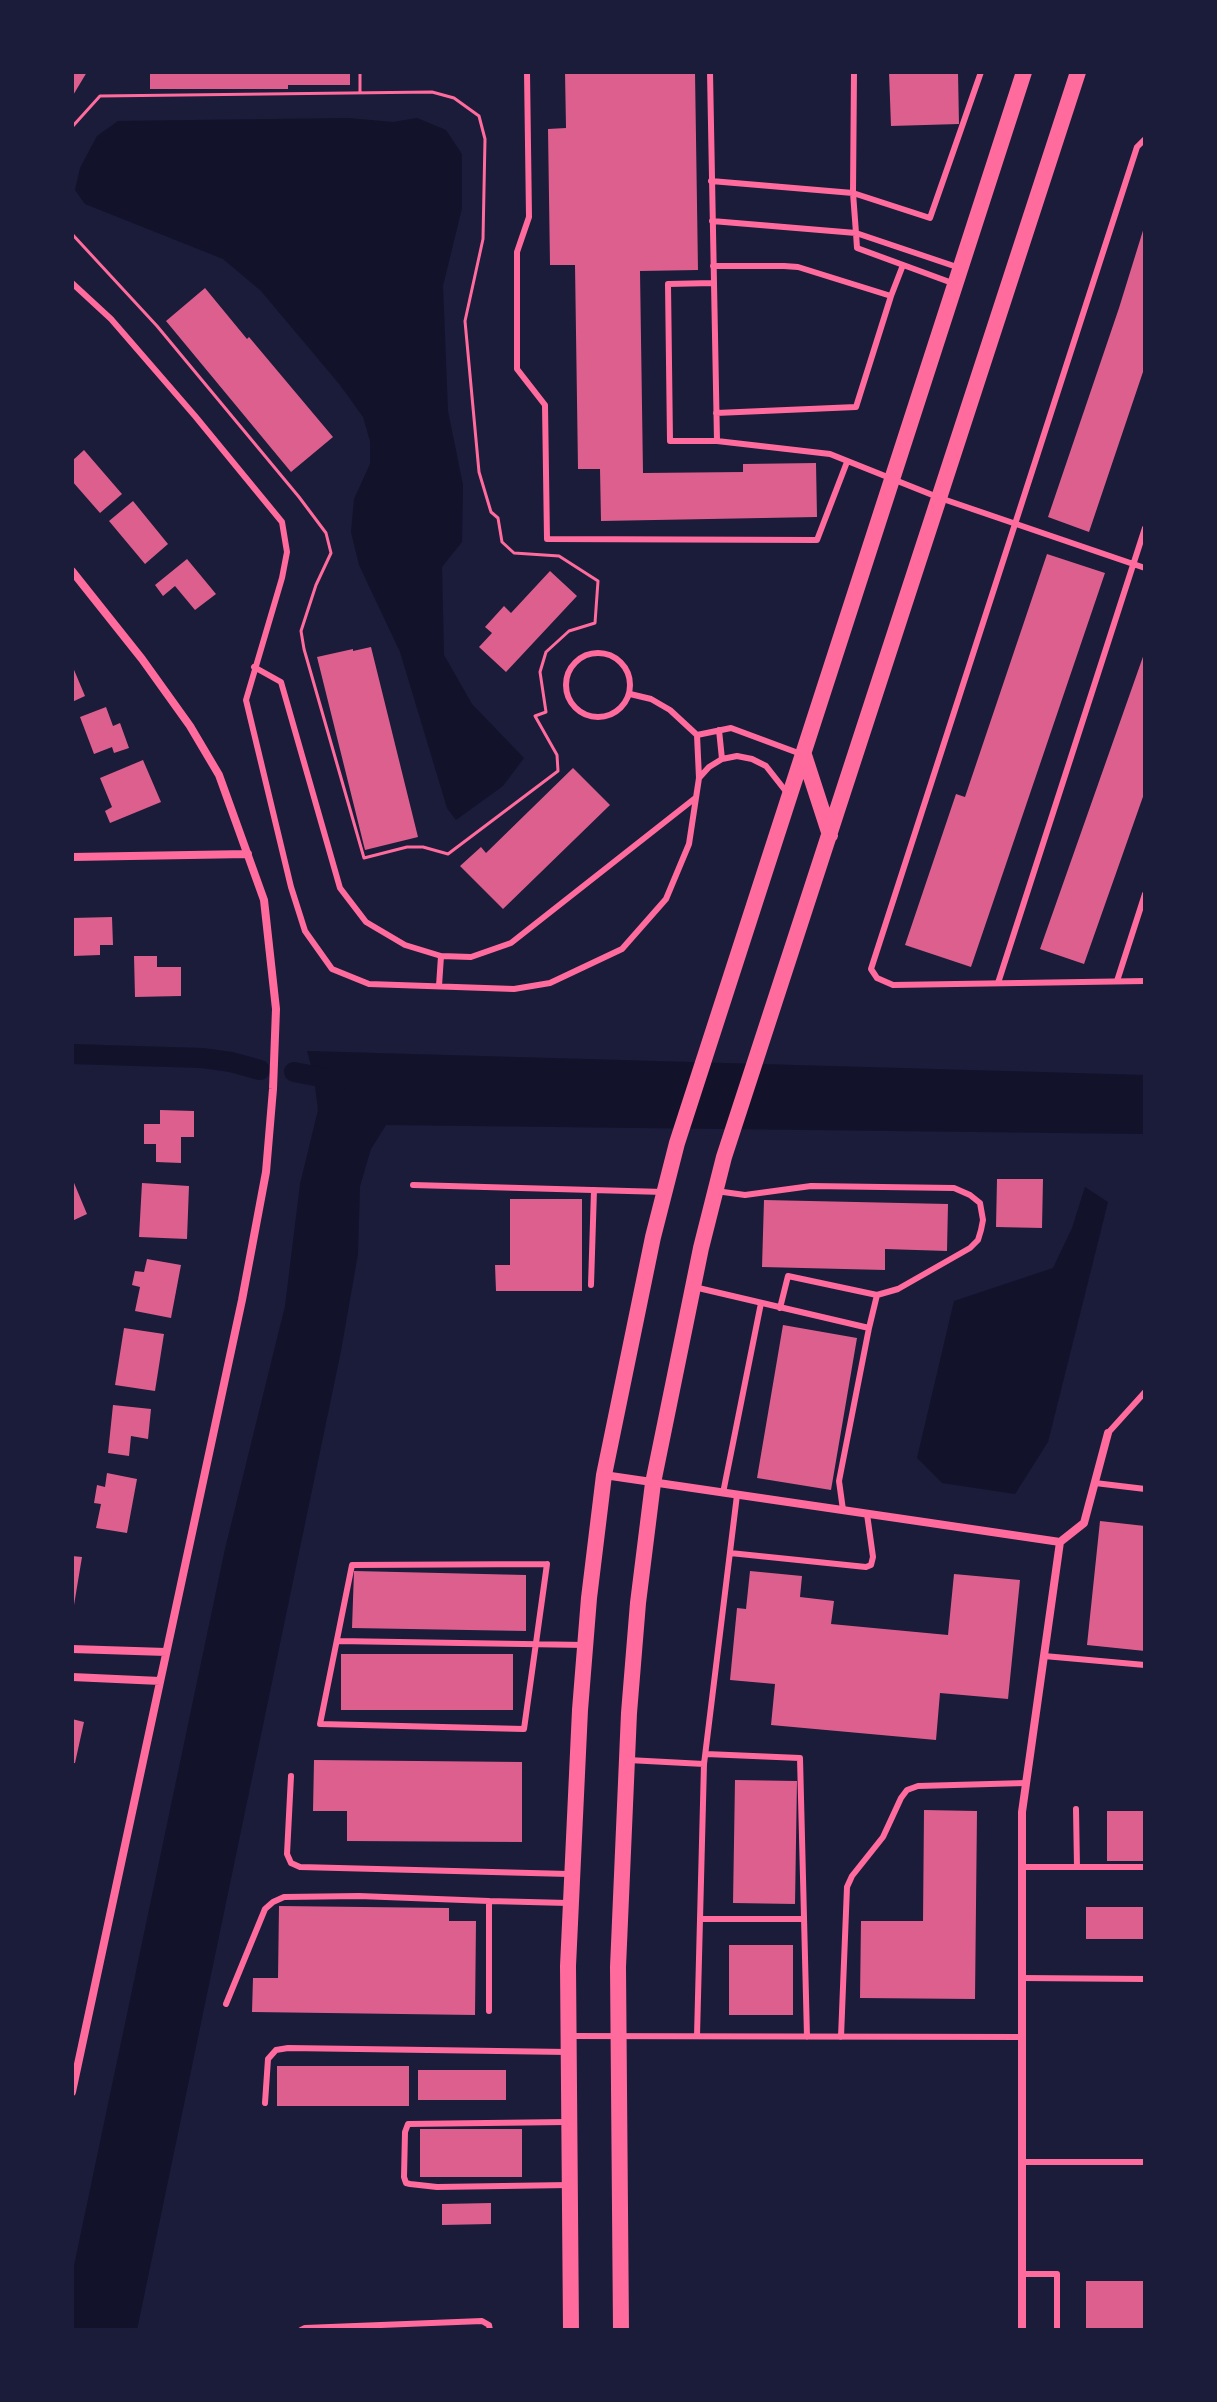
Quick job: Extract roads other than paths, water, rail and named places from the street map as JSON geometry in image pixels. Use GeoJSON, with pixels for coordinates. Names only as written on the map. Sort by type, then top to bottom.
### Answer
{"type":"FeatureCollection","features":[{"type":"Feature","properties":{"kind":"main road"},"geometry":{"type":"LineString","coordinates":[[571,2330],[568,1966],[585,1645],[604,1475],[677,1143],[1024,72]]}},
{"type":"Feature","properties":{"kind":"main road"},"geometry":{"type":"LineString","coordinates":[[621,2330],[618,1967],[638,1603],[653,1483],[693,1287],[724,1157],[1078,72]]}},
{"type":"Feature","properties":{"kind":"main road"},"geometry":{"type":"LineString","coordinates":[[804,755],[830,835]]}},
{"type":"Feature","properties":{"kind":"street"},"geometry":{"type":"LineString","coordinates":[[72,571],[142,659],[190,726],[219,775],[264,900],[276,1009],[266,1172],[242,1300],[72,2092]]}},
{"type":"Feature","properties":{"kind":"street"},"geometry":{"type":"LineString","coordinates":[[72,857],[248,854]]}},
{"type":"Feature","properties":{"kind":"street"},"geometry":{"type":"LineString","coordinates":[[1022,2330],[1022,1812],[1060,1542],[1084,1523],[1108,1433]]}},
{"type":"Feature","properties":{"kind":"street"},"geometry":{"type":"LineString","coordinates":[[604,1475],[1060,1542]]}},
{"type":"Feature","properties":{"kind":"street"},"geometry":{"type":"LineString","coordinates":[[72,1649],[166,1652]]}},
{"type":"Feature","properties":{"kind":"street"},"geometry":{"type":"LineString","coordinates":[[72,1677],[160,1681]]}},
{"type":"Feature","properties":{"kind":"lane"},"geometry":{"type":"LineString","coordinates":[[527,72],[529,217],[517,252],[517,369],[545,405],[547,539],[817,540],[847,462]]}},
{"type":"Feature","properties":{"kind":"lane"},"geometry":{"type":"LineString","coordinates":[[710,72],[717,441]]}},
{"type":"Feature","properties":{"kind":"lane"},"geometry":{"type":"LineString","coordinates":[[854,72],[853,193],[857,248],[903,265],[958,276]]}},
{"type":"Feature","properties":{"kind":"lane"},"geometry":{"type":"LineString","coordinates":[[711,181],[853,193],[930,218],[981,72]]}},
{"type":"Feature","properties":{"kind":"lane"},"geometry":{"type":"LineString","coordinates":[[1145,139],[1137,147],[871,969],[877,978],[893,985],[1145,981]]}},
{"type":"Feature","properties":{"kind":"lane"},"geometry":{"type":"LineString","coordinates":[[712,221],[856,233],[958,276]]}},
{"type":"Feature","properties":{"kind":"lane"},"geometry":{"type":"LineString","coordinates":[[716,413],[856,407],[903,265]]}},
{"type":"Feature","properties":{"kind":"lane"},"geometry":{"type":"LineString","coordinates":[[713,266],[798,267],[891,296]]}},
{"type":"Feature","properties":{"kind":"lane"},"geometry":{"type":"LineString","coordinates":[[72,283],[111,319],[282,522],[287,552],[282,578],[246,700],[291,887],[305,931],[332,969],[369,984],[514,989],[550,983],[622,949],[666,899],[689,844],[699,778],[697,735],[670,710],[651,699],[630,694]]}},
{"type":"Feature","properties":{"kind":"lane"},"geometry":{"type":"LineString","coordinates":[[713,283],[668,284],[670,441],[717,441],[830,454],[940,498],[1145,568]]}},
{"type":"Feature","properties":{"kind":"lane"},"geometry":{"type":"LineString","coordinates":[[998,983],[1145,528]]}},
{"type":"Feature","properties":{"kind":"lane"},"geometry":{"type":"LineString","coordinates":[[585,655],[612,655],[620,660],[630,676],[630,694],[620,710],[612,715],[585,715],[571,703],[567,676],[577,660],[585,655]]}},
{"type":"Feature","properties":{"kind":"lane"},"geometry":{"type":"LineString","coordinates":[[254,667],[281,682],[340,888],[366,922],[405,945],[441,956],[471,957],[511,943],[696,798]]}},
{"type":"Feature","properties":{"kind":"lane"},"geometry":{"type":"LineString","coordinates":[[697,735],[731,728],[804,755]]}},
{"type":"Feature","properties":{"kind":"lane"},"geometry":{"type":"LineString","coordinates":[[719,730],[722,759]]}},
{"type":"Feature","properties":{"kind":"lane"},"geometry":{"type":"LineString","coordinates":[[699,778],[722,759],[737,756],[752,759],[766,766],[790,797]]}},
{"type":"Feature","properties":{"kind":"lane"},"geometry":{"type":"LineString","coordinates":[[1117,981],[1145,894]]}},
{"type":"Feature","properties":{"kind":"lane"},"geometry":{"type":"LineString","coordinates":[[439,986],[441,956]]}},
{"type":"Feature","properties":{"kind":"lane"},"geometry":{"type":"LineString","coordinates":[[413,1185],[664,1192]]}},
{"type":"Feature","properties":{"kind":"lane"},"geometry":{"type":"LineString","coordinates":[[716,1191],[745,1195],[811,1186],[954,1188],[980,1203],[983,1220],[978,1240],[970,1248],[898,1289],[877,1295],[788,1276],[780,1308]]}},
{"type":"Feature","properties":{"kind":"lane"},"geometry":{"type":"LineString","coordinates":[[591,1285],[594,1190]]}},
{"type":"Feature","properties":{"kind":"lane"},"geometry":{"type":"LineString","coordinates":[[693,1287],[869,1328]]}},
{"type":"Feature","properties":{"kind":"lane"},"geometry":{"type":"LineString","coordinates":[[843,1510],[839,1481],[877,1295]]}},
{"type":"Feature","properties":{"kind":"lane"},"geometry":{"type":"LineString","coordinates":[[723,1493],[761,1303]]}},
{"type":"Feature","properties":{"kind":"lane"},"geometry":{"type":"LineString","coordinates":[[1108,1433],[1145,1392]]}},
{"type":"Feature","properties":{"kind":"lane"},"geometry":{"type":"LineString","coordinates":[[1095,1483],[1145,1489]]}},
{"type":"Feature","properties":{"kind":"lane"},"geometry":{"type":"LineString","coordinates":[[697,2036],[704,1764],[737,1495]]}},
{"type":"Feature","properties":{"kind":"lane"},"geometry":{"type":"LineString","coordinates":[[730,1553],[866,1567],[871,1565],[873,1557],[867,1514]]}},
{"type":"Feature","properties":{"kind":"lane"},"geometry":{"type":"LineString","coordinates":[[547,1564],[524,1729],[320,1724],[337,1641],[352,1565],[547,1564]]}},
{"type":"Feature","properties":{"kind":"lane"},"geometry":{"type":"LineString","coordinates":[[337,1641],[585,1645]]}},
{"type":"Feature","properties":{"kind":"lane"},"geometry":{"type":"LineString","coordinates":[[1044,1656],[1145,1665]]}},
{"type":"Feature","properties":{"kind":"lane"},"geometry":{"type":"LineString","coordinates":[[706,1754],[800,1758],[807,2037]]}},
{"type":"Feature","properties":{"kind":"lane"},"geometry":{"type":"LineString","coordinates":[[627,1760],[704,1764]]}},
{"type":"Feature","properties":{"kind":"lane"},"geometry":{"type":"LineString","coordinates":[[291,1776],[287,1854],[291,1863],[300,1867],[573,1874]]}},
{"type":"Feature","properties":{"kind":"lane"},"geometry":{"type":"LineString","coordinates":[[841,2037],[847,1887],[883,1837],[901,1798],[907,1790],[918,1786],[1026,1783]]}},
{"type":"Feature","properties":{"kind":"lane"},"geometry":{"type":"LineString","coordinates":[[1076,1809],[1077,1867]]}},
{"type":"Feature","properties":{"kind":"lane"},"geometry":{"type":"LineString","coordinates":[[1022,1867],[1145,1867]]}},
{"type":"Feature","properties":{"kind":"lane"},"geometry":{"type":"LineString","coordinates":[[226,2004],[265,1909],[284,1897],[359,1896],[571,1903]]}},
{"type":"Feature","properties":{"kind":"lane"},"geometry":{"type":"LineString","coordinates":[[489,1901],[489,2011]]}},
{"type":"Feature","properties":{"kind":"lane"},"geometry":{"type":"LineString","coordinates":[[700,1919],[803,1919]]}},
{"type":"Feature","properties":{"kind":"lane"},"geometry":{"type":"LineString","coordinates":[[1022,1978],[1145,1979]]}},
{"type":"Feature","properties":{"kind":"lane"},"geometry":{"type":"LineString","coordinates":[[265,2103],[268,2059],[276,2050],[288,2048],[569,2044],[618,2036],[1022,2037]]}},
{"type":"Feature","properties":{"kind":"lane"},"geometry":{"type":"LineString","coordinates":[[569,2122],[408,2124],[404,2177],[406,2183],[437,2187],[570,2185]]}},
{"type":"Feature","properties":{"kind":"lane"},"geometry":{"type":"LineString","coordinates":[[1022,2162],[1145,2162]]}},
{"type":"Feature","properties":{"kind":"lane"},"geometry":{"type":"LineString","coordinates":[[1022,2274],[1057,2274],[1057,2330]]}},
{"type":"Feature","properties":{"kind":"lane"},"geometry":{"type":"LineString","coordinates":[[301,2330],[482,2321],[489,2325],[490,2330]]}},
{"type":"Feature","properties":{"kind":"waterway"},"geometry":{"type":"LineString","coordinates":[[72,1054],[202,1058],[260,1070]]}},
{"type":"Feature","properties":{"kind":"waterway"},"geometry":{"type":"LineString","coordinates":[[294,1072],[341,1081]]}}]}
